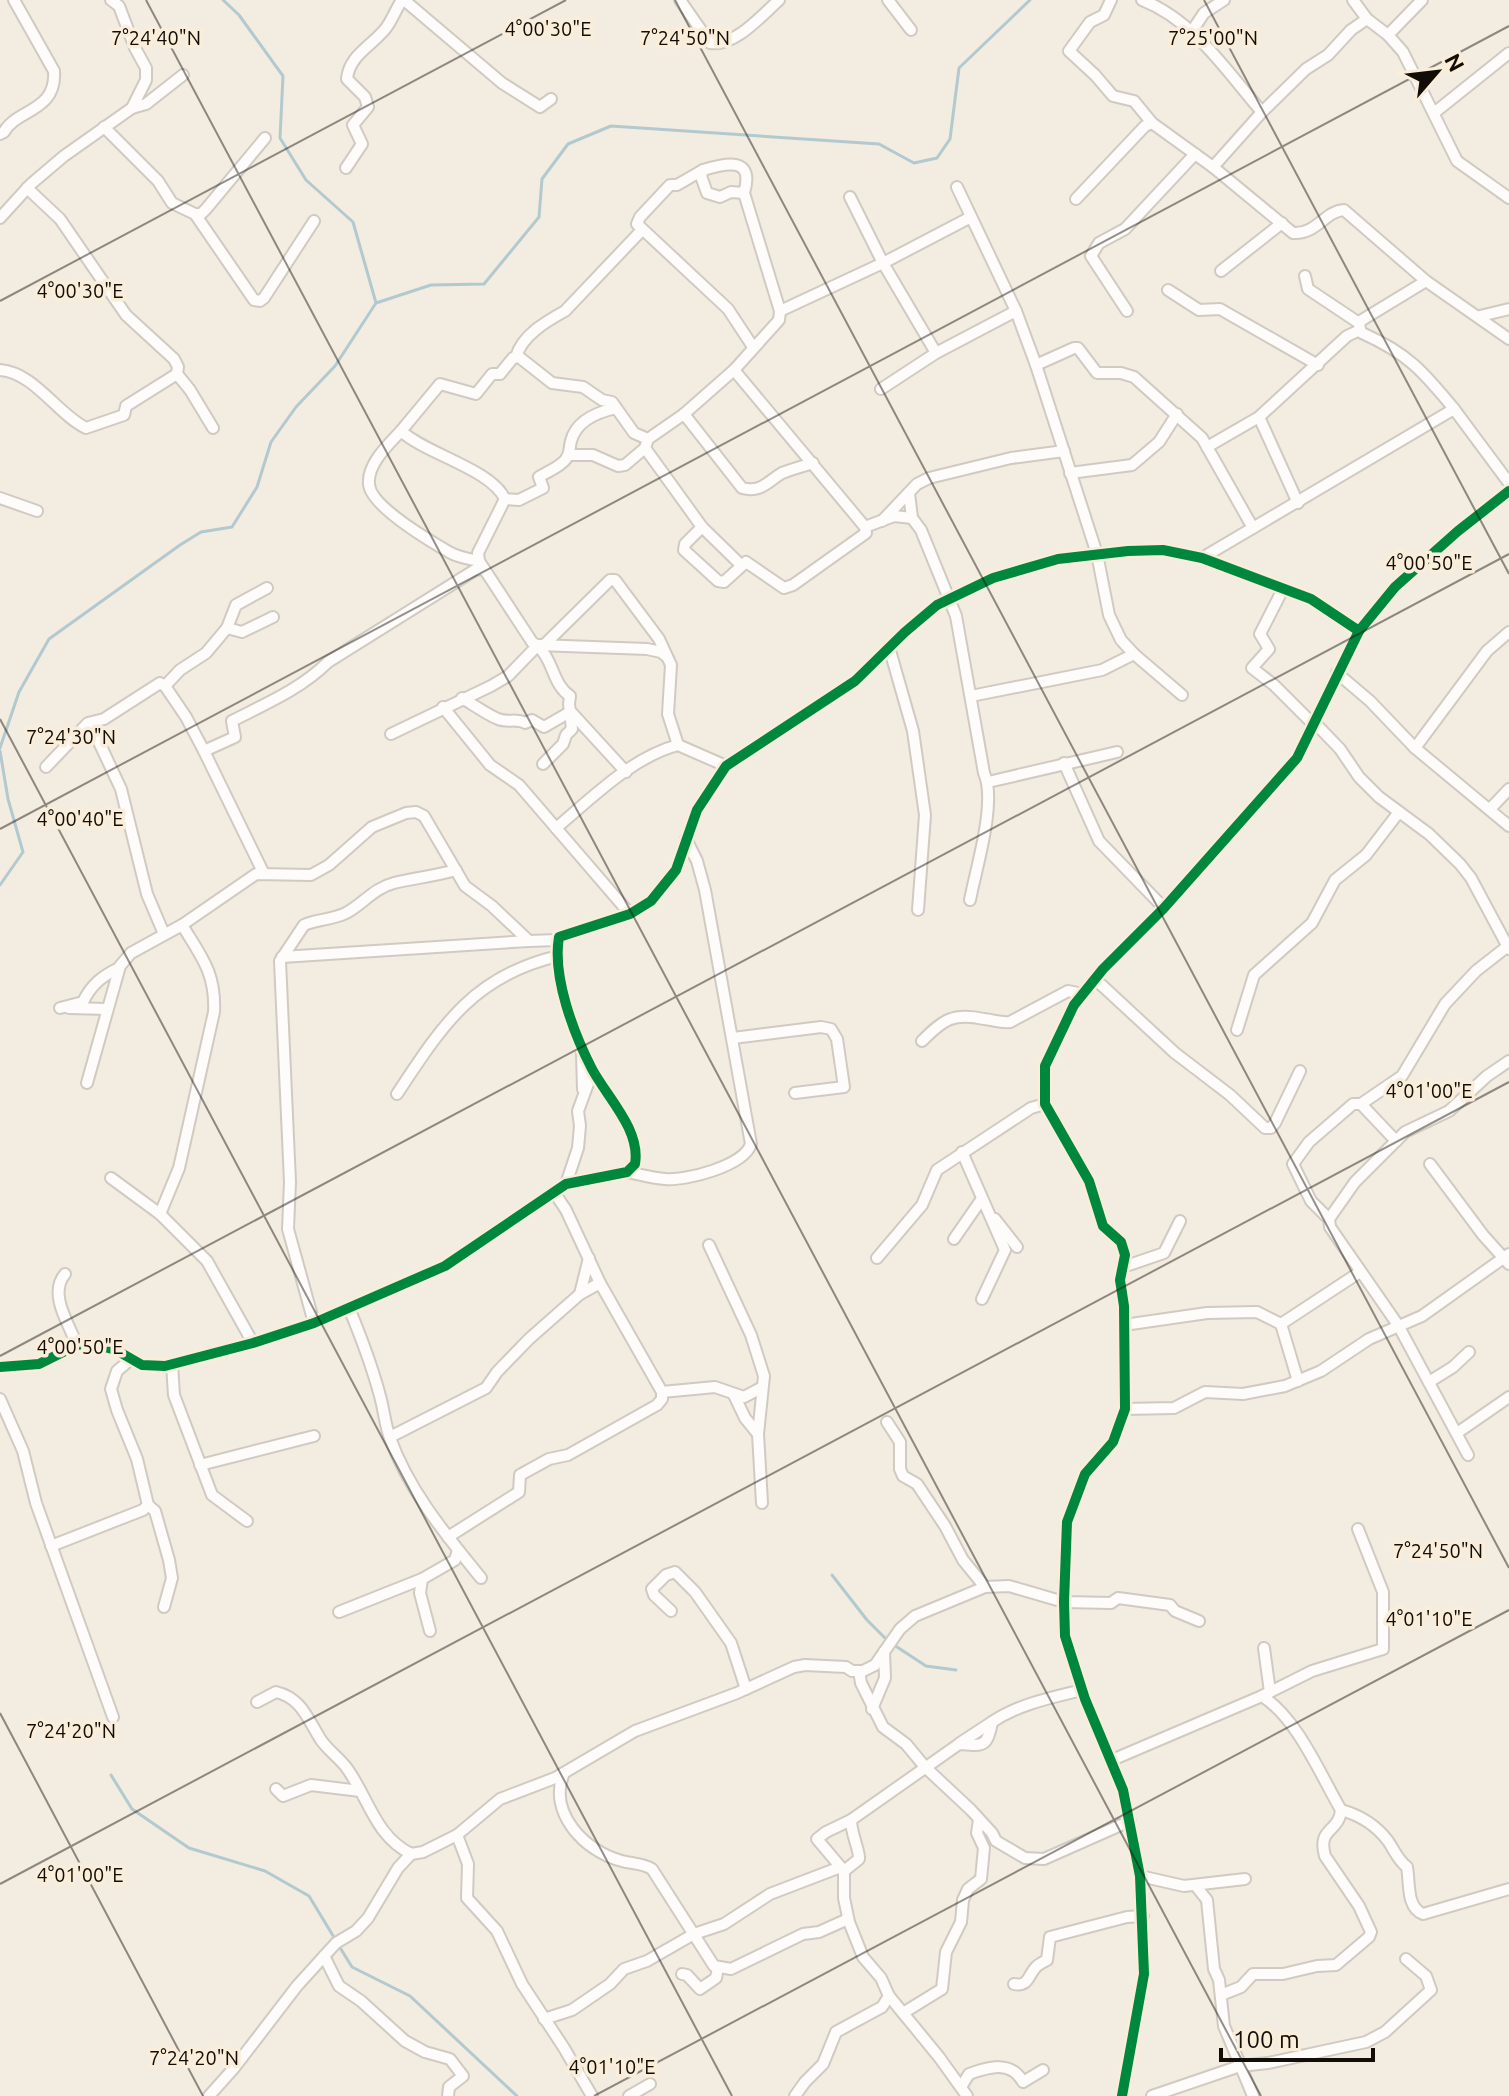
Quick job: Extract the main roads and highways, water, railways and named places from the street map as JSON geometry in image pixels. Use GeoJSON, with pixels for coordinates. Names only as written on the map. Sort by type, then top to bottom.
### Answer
{"type":"FeatureCollection","features":[{"type":"Feature","properties":{"kind":"waterway"},"geometry":{"type":"LineString","coordinates":[[223,0],[239,15],[283,76],[280,138],[306,180],[353,222],[376,303]]}},
{"type":"Feature","properties":{"kind":"waterway"},"geometry":{"type":"LineString","coordinates":[[0,748],[19,692],[49,639],[201,532],[232,527],[257,487],[271,442],[296,407],[335,366],[376,303],[431,285],[484,284],[539,217],[542,179],[568,144],[611,126],[879,144],[914,163],[937,158],[950,139],[959,68],[1030,0]]}},
{"type":"Feature","properties":{"kind":"waterway"},"geometry":{"type":"LineString","coordinates":[[0,751],[8,799],[23,852],[0,885]]}},
{"type":"Feature","properties":{"kind":"waterway"},"geometry":{"type":"LineString","coordinates":[[832,1575],[867,1620],[888,1641]]}},
{"type":"Feature","properties":{"kind":"waterway"},"geometry":{"type":"LineString","coordinates":[[894,1645],[926,1666],[956,1670]]}},
{"type":"Feature","properties":{"kind":"waterway"},"geometry":{"type":"LineString","coordinates":[[111,1775],[132,1809],[189,1848],[265,1871],[309,1896],[335,1939]]}},
{"type":"Feature","properties":{"kind":"waterway"},"geometry":{"type":"LineString","coordinates":[[339,1946],[352,1967],[410,1996],[517,2096]]}}]}
